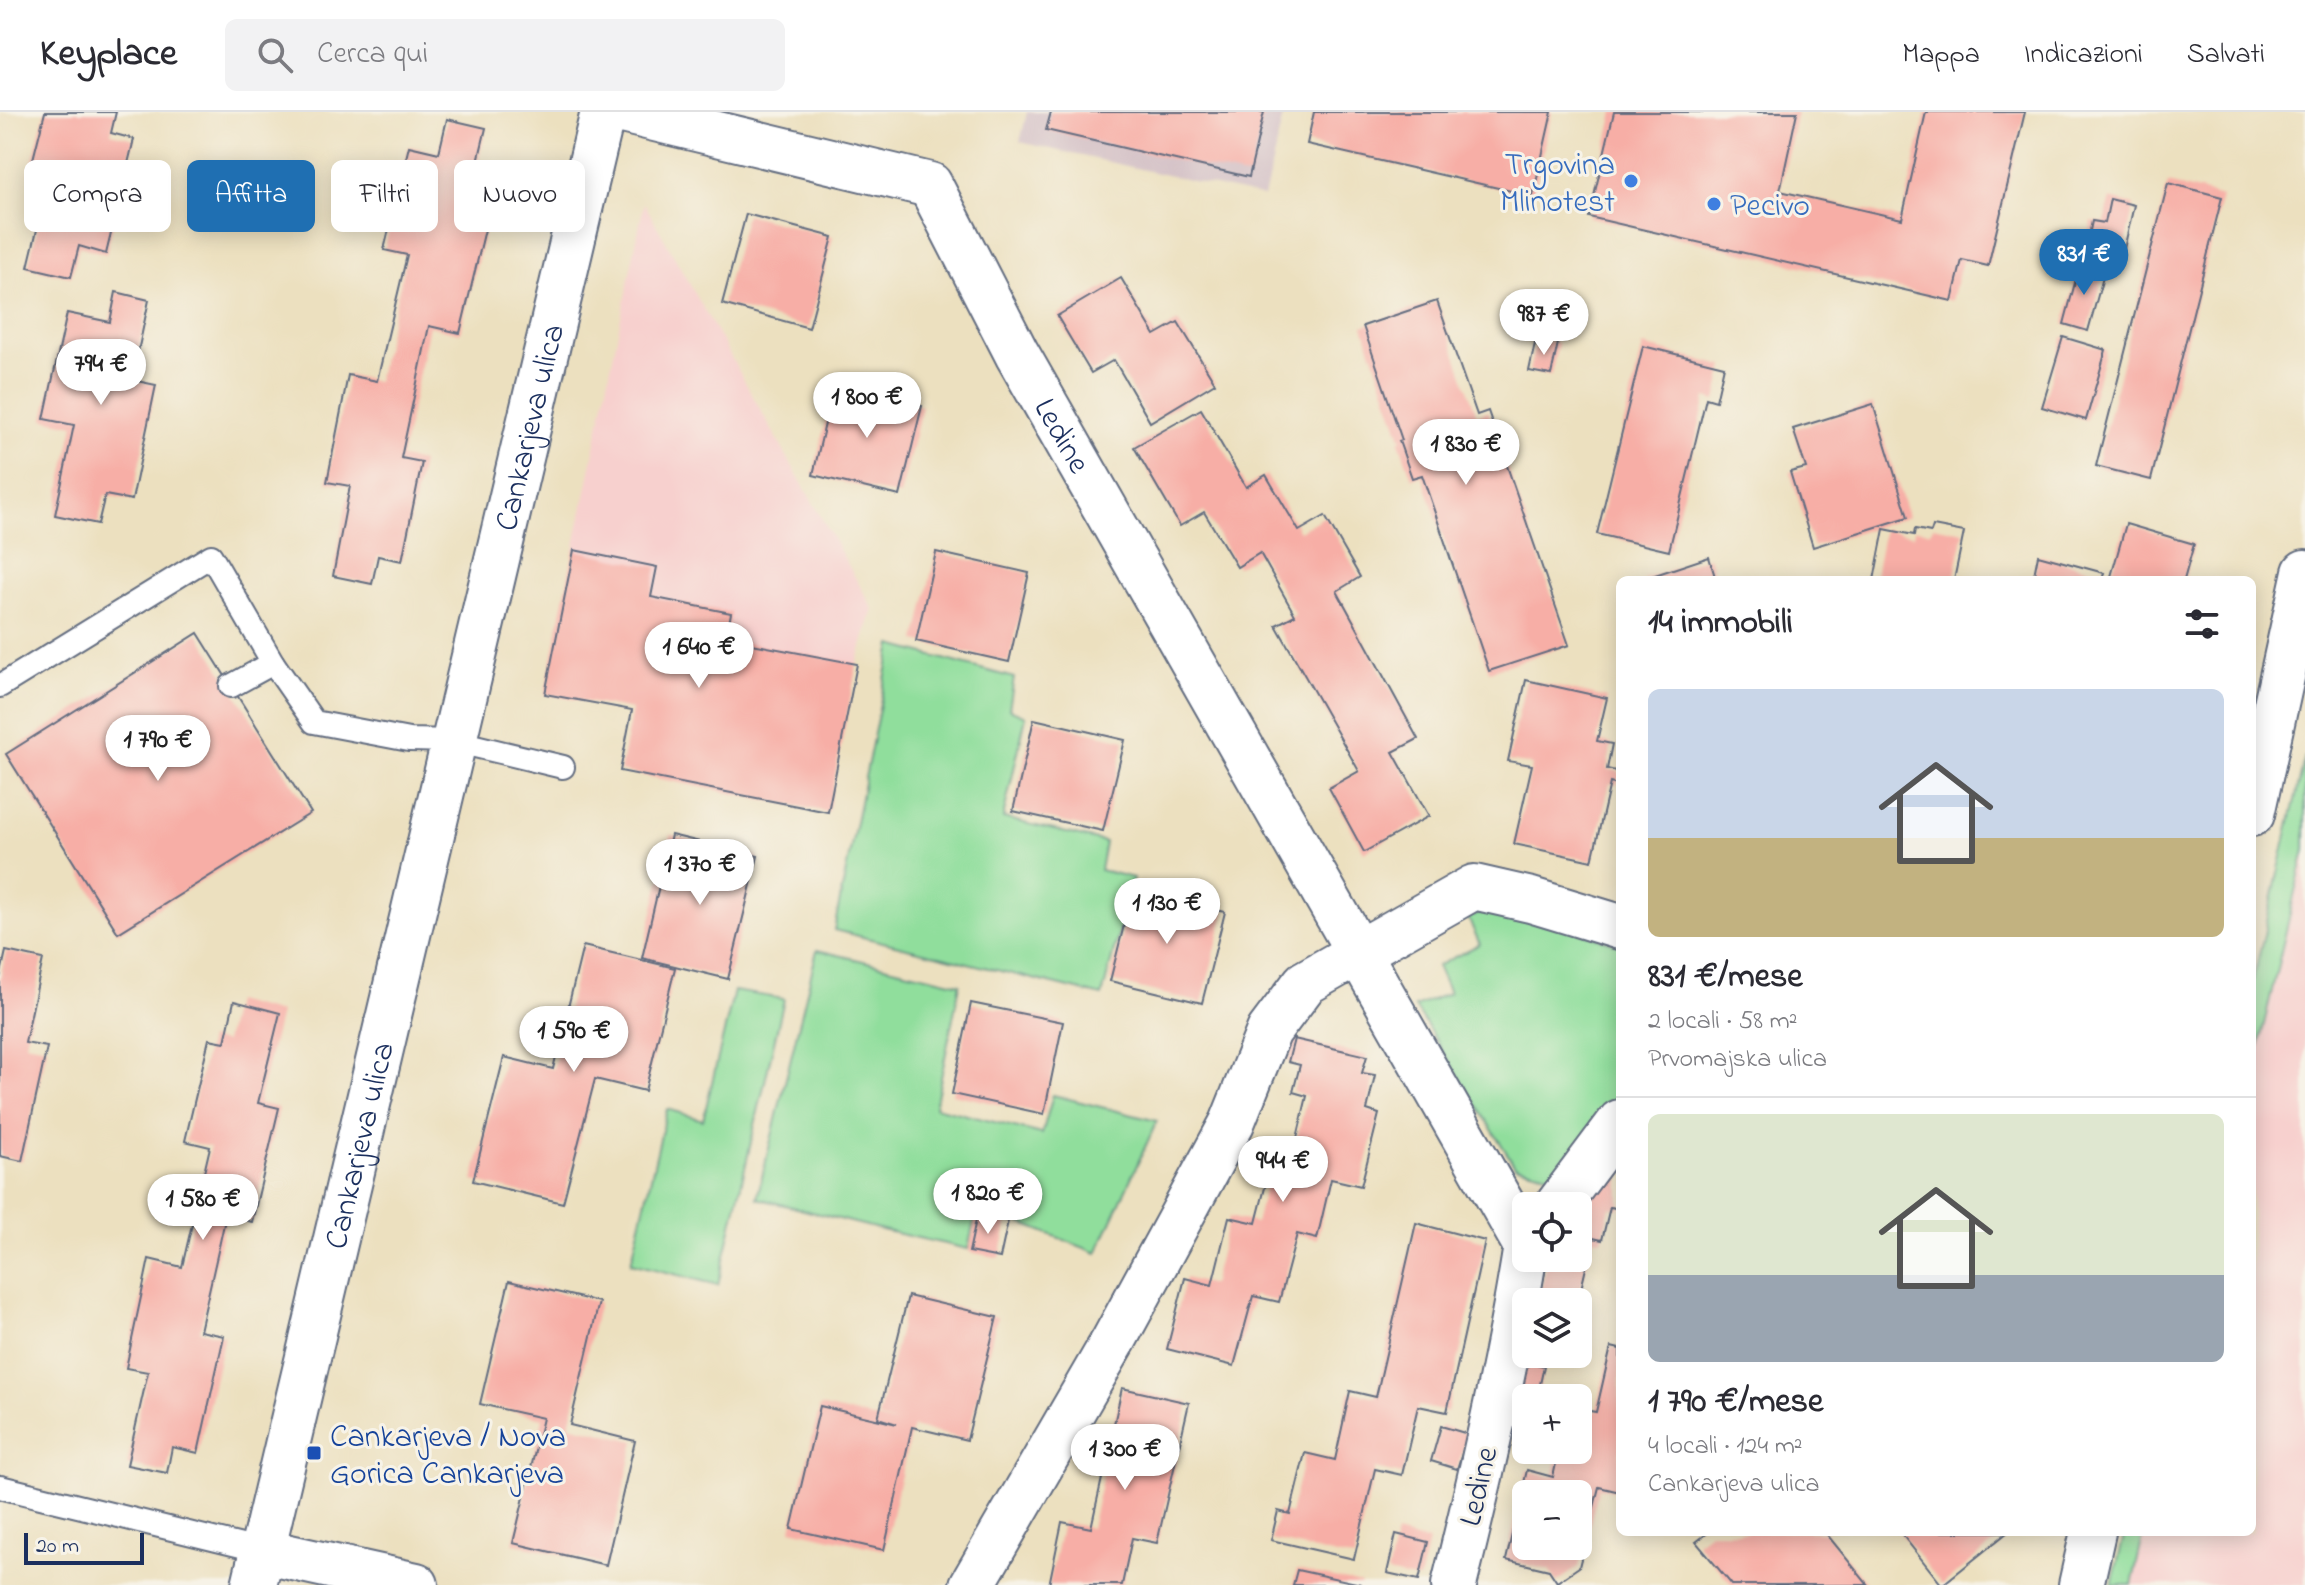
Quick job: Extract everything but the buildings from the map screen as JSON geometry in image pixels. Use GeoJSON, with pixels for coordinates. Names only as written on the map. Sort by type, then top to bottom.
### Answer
{"type":"FeatureCollection","features":[{"type":"Feature","properties":{"kind":"street","name":"Cankarjeva ulica"},"geometry":{"type":"LineString","coordinates":[[258,1568],[603,112]]}},
{"type":"Feature","properties":{"kind":"street","name":"Ledine"},"geometry":{"type":"LineString","coordinates":[[626,112],[930,185],[1017,354],[1512,1222]]}},
{"type":"Feature","properties":{"kind":"street"},"geometry":{"type":"LineString","coordinates":[[2256,796],[2305,572]]}},
{"type":"Feature","properties":{"kind":"street"},"geometry":{"type":"LineString","coordinates":[[972,1585],[1114,1340],[1232,1123],[1269,1031],[1305,983],[1474,887],[1531,900],[1616,926]]}},
{"type":"Feature","properties":{"kind":"street"},"geometry":{"type":"LineString","coordinates":[[1568,1192],[1616,1127]]}},
{"type":"Feature","properties":{"kind":"street","name":"Ledine"},"geometry":{"type":"LineString","coordinates":[[1454,1585],[1481,1476],[1522,1272]]}},
{"type":"Feature","properties":{"kind":"street"},"geometry":{"type":"LineString","coordinates":[[2081,1585],[2092,1536]]}},
{"type":"Feature","properties":{"kind":"street"},"geometry":{"type":"LineString","coordinates":[[258,1568],[416,1585]]}},
{"type":"Feature","properties":{"kind":"lane"},"geometry":{"type":"LineString","coordinates":[[0,686],[211,556],[273,663],[314,722],[409,740],[454,741],[563,767]]}},
{"type":"Feature","properties":{"kind":"lane"},"geometry":{"type":"LineString","coordinates":[[231,686],[273,663]]}},
{"type":"Feature","properties":{"kind":"lane"},"geometry":{"type":"LineString","coordinates":[[0,1487],[258,1568]]}},
{"type":"Feature","properties":{"kind":"shaded area"},"geometry":{"type":"Polygon","coordinates":[[[1027,112],[1284,112],[1264,197],[1020,142],[1027,112]]]}},
{"type":"Feature","properties":{"kind":"shaded area"},"geometry":{"type":"Polygon","coordinates":[[[644,203],[873,609],[857,664],[828,812],[620,771],[632,710],[545,694],[644,203]]]}},
{"type":"Feature","properties":{"kind":"shaded area"},"geometry":{"type":"Polygon","coordinates":[[[2305,850],[2305,1585],[2132,1585],[2143,1536],[2256,1536],[2256,1058],[2305,850]]]}},
{"type":"Feature","properties":{"kind":"green space"},"geometry":{"type":"Polygon","coordinates":[[[892,645],[1014,678],[1009,709],[1026,716],[1003,818],[1105,842],[1100,870],[1133,878],[1102,996],[834,930],[892,645]]]}},
{"type":"Feature","properties":{"kind":"green space"},"geometry":{"type":"Polygon","coordinates":[[[2305,757],[2305,850],[2256,1058],[2256,968],[2305,757]]]}},
{"type":"Feature","properties":{"kind":"green space"},"geometry":{"type":"Polygon","coordinates":[[[1499,906],[1616,944],[1614,1107],[1564,1178],[1515,1166],[1415,1007],[1449,993],[1437,966],[1480,944],[1468,918],[1499,906]]]}},
{"type":"Feature","properties":{"kind":"green space"},"geometry":{"type":"Polygon","coordinates":[[[817,950],[960,984],[935,1107],[1042,1134],[1053,1095],[1157,1121],[1097,1253],[1011,1219],[976,1212],[968,1249],[757,1198],[817,950]]]}},
{"type":"Feature","properties":{"kind":"green space"},"geometry":{"type":"Polygon","coordinates":[[[734,991],[784,999],[718,1285],[631,1263],[667,1109],[703,1120],[734,991]]]}},
{"type":"Feature","properties":{"kind":"green space"},"geometry":{"type":"Polygon","coordinates":[[[2124,1536],[2143,1536],[2132,1585],[2112,1585],[2124,1536]]]}},
{"type":"Feature","properties":{"kind":"place","name":"Trgovina Mlinotest"},"geometry":{"type":"Point","coordinates":[1631,181]}},
{"type":"Feature","properties":{"kind":"place","name":"Pecivo"},"geometry":{"type":"Point","coordinates":[1714,204]}},
{"type":"Feature","properties":{"kind":"place","name":"Cankarjeva / Nova Gorica Cankarjeva"},"geometry":{"type":"Point","coordinates":[314,1453]}}]}
